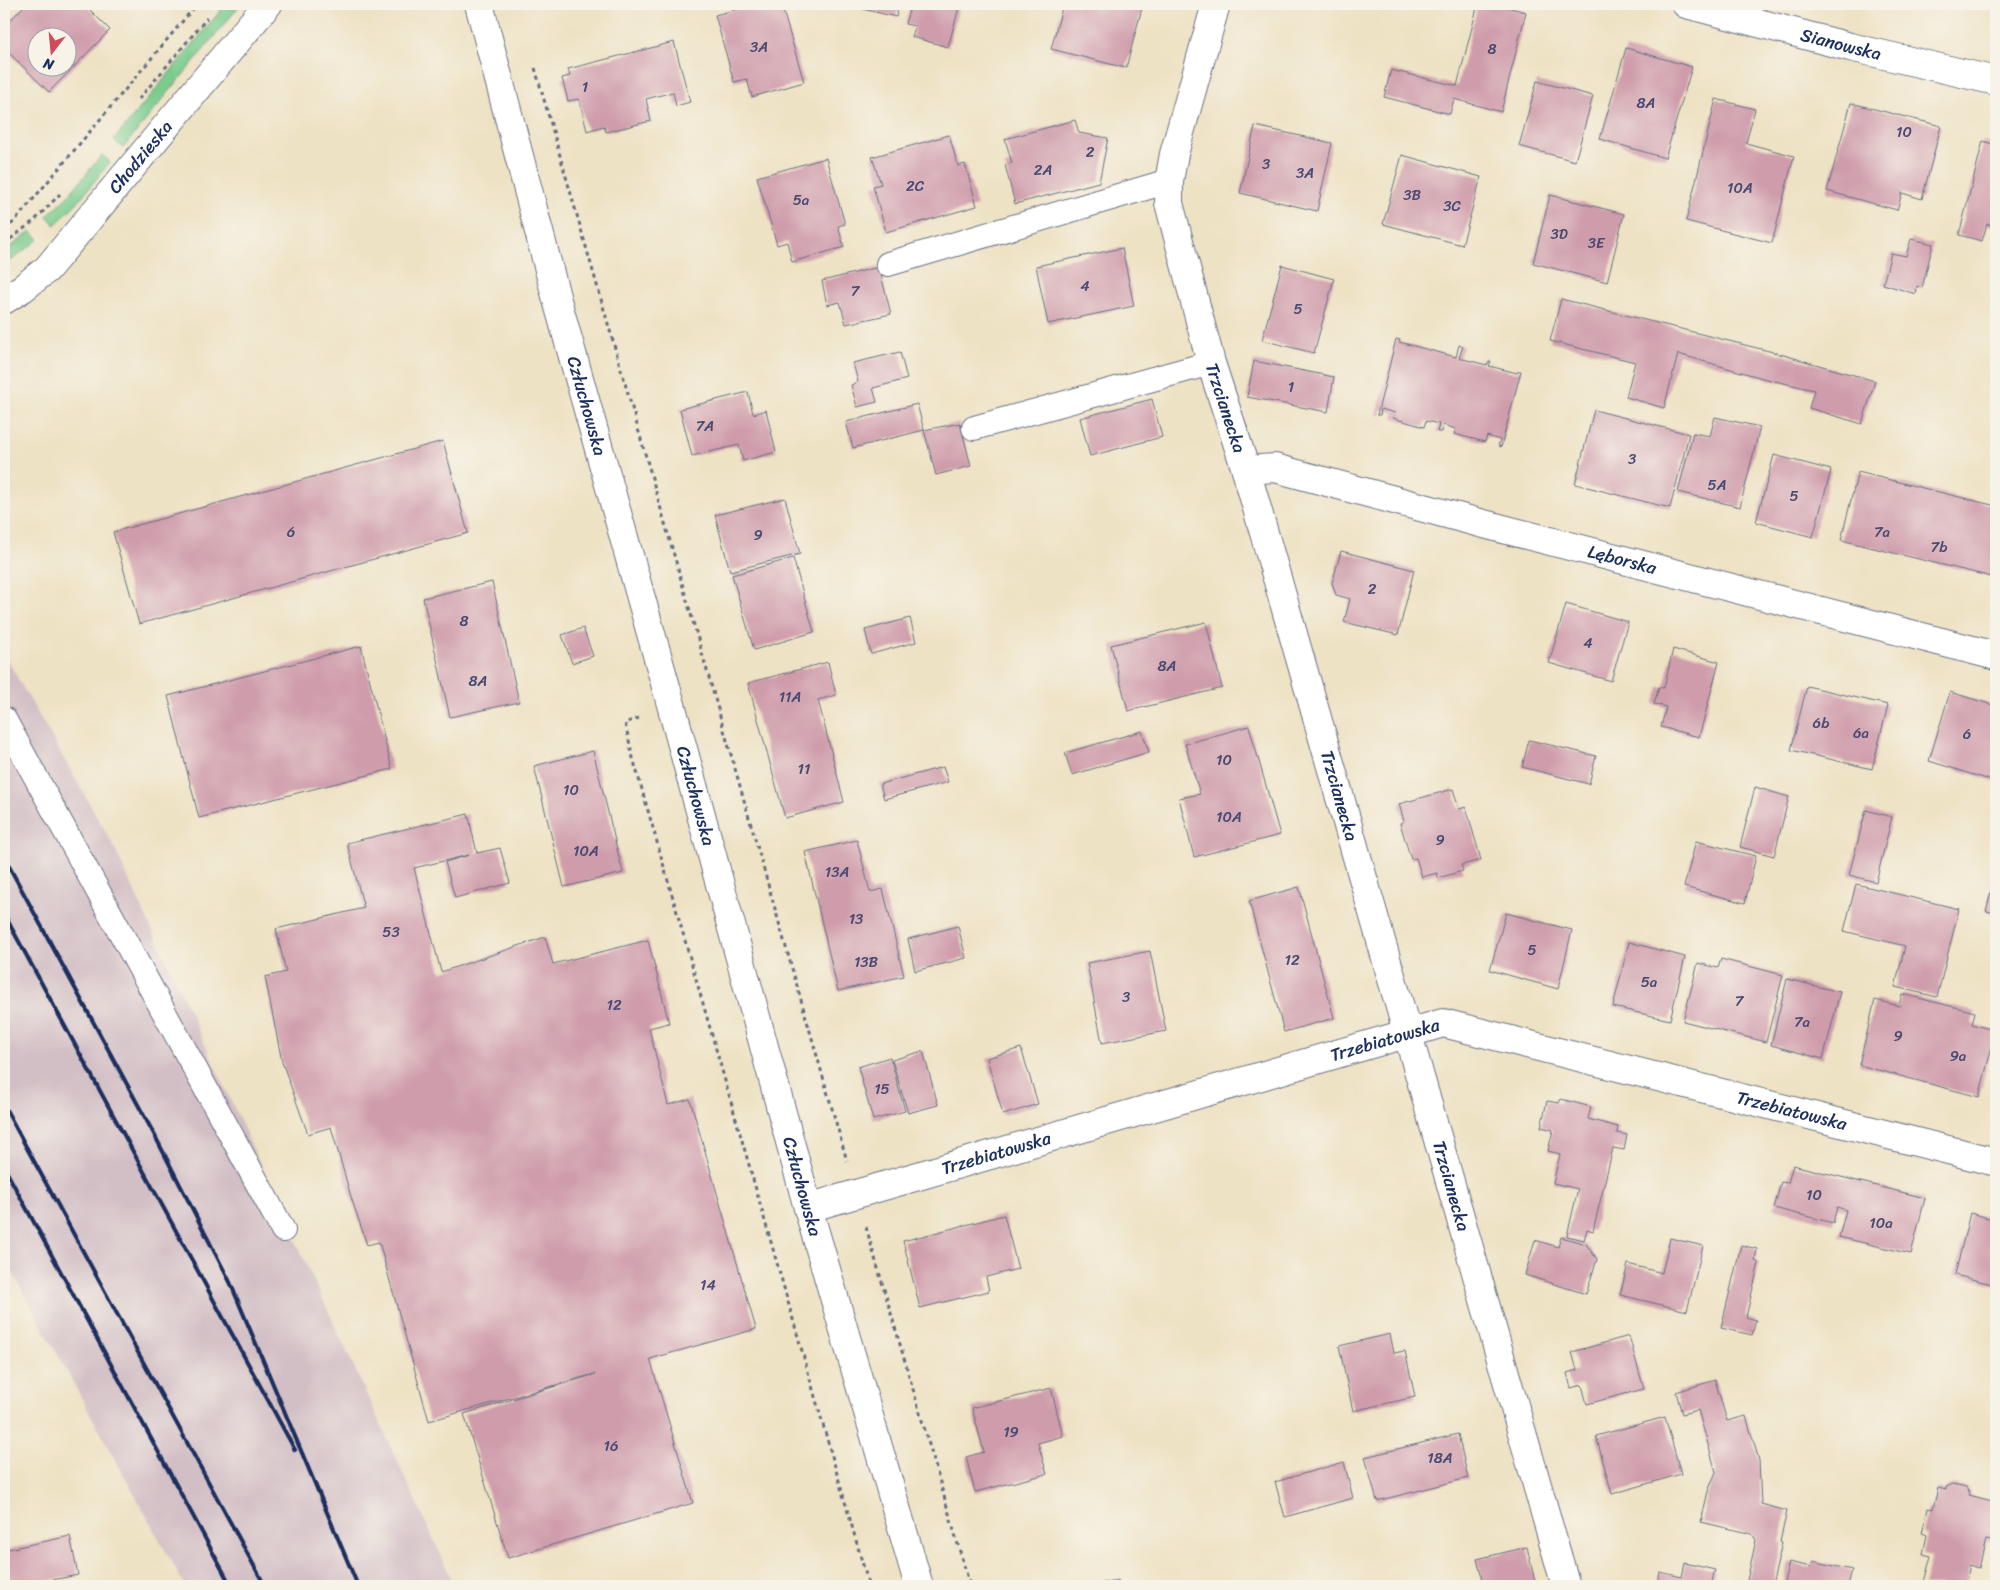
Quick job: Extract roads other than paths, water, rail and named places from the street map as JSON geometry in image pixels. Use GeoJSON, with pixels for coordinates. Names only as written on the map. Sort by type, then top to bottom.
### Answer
{"type":"FeatureCollection","features":[{"type":"Feature","properties":{"kind":"street","name":"Chodzieska"},"geometry":{"type":"LineString","coordinates":[[4,300],[47,269],[65,250],[268,4]]}},
{"type":"Feature","properties":{"kind":"street","name":"Człuchowska"},"geometry":{"type":"LineString","coordinates":[[479,4],[557,300],[672,708],[808,1208],[920,1586]]}},
{"type":"Feature","properties":{"kind":"street","name":"Trzcianecka"},"geometry":{"type":"LineString","coordinates":[[1216,4],[1174,154],[1169,181],[1169,203],[1211,362],[1246,470],[1406,1034],[1566,1586]]}},
{"type":"Feature","properties":{"kind":"street","name":"Sianowska"},"geometry":{"type":"LineString","coordinates":[[1686,4],[1996,81]]}},
{"type":"Feature","properties":{"kind":"street","name":"Lęborska"},"geometry":{"type":"LineString","coordinates":[[1246,470],[1275,468],[1508,531],[1996,656]]}},
{"type":"Feature","properties":{"kind":"street","name":"Trzebiatowska"},"geometry":{"type":"LineString","coordinates":[[808,1208],[1443,1023],[1996,1162]]}},
{"type":"Feature","properties":{"kind":"lane"},"geometry":{"type":"LineString","coordinates":[[888,264],[1169,181]]}},
{"type":"Feature","properties":{"kind":"lane"},"geometry":{"type":"LineString","coordinates":[[974,428],[1211,362]]}},
{"type":"Feature","properties":{"kind":"lane"},"geometry":{"type":"LineString","coordinates":[[4,719],[283,1230]]}},
{"type":"Feature","properties":{"kind":"railway"},"geometry":{"type":"LineString","coordinates":[[4,857],[155,1136],[230,1282],[358,1586]]}},
{"type":"Feature","properties":{"kind":"railway"},"geometry":{"type":"LineString","coordinates":[[4,914],[295,1450]]}},
{"type":"Feature","properties":{"kind":"railway"},"geometry":{"type":"LineString","coordinates":[[4,1106],[265,1586]]}},
{"type":"Feature","properties":{"kind":"railway"},"geometry":{"type":"LineString","coordinates":[[4,1167],[231,1586]]}}]}
